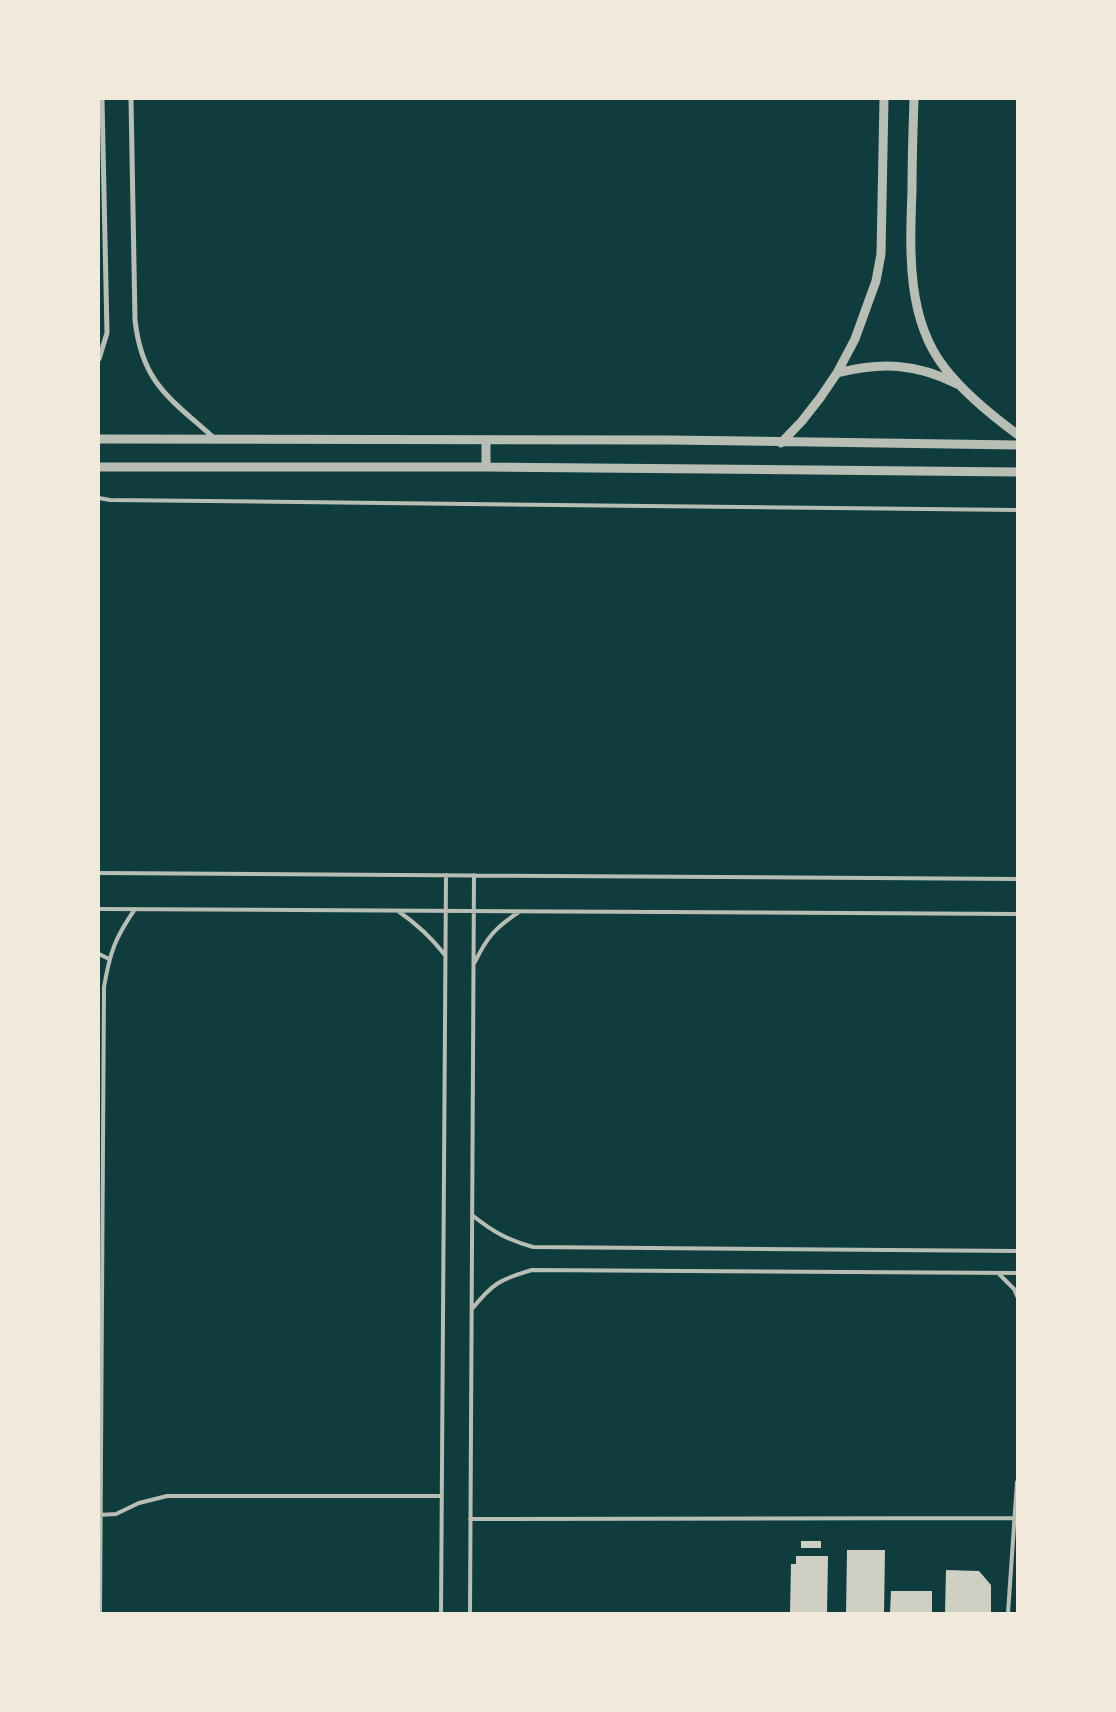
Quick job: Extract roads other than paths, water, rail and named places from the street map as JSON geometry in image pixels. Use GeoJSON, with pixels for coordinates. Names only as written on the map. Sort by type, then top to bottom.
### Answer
{"type":"FeatureCollection","features":[{"type":"Feature","properties":{"kind":"street"},"geometry":{"type":"LineString","coordinates":[[99,359],[107,333],[102,99]]}},
{"type":"Feature","properties":{"kind":"street"},"geometry":{"type":"LineString","coordinates":[[131,99],[137,341],[143,361],[153,379],[166,396],[215,439]]}},
{"type":"Feature","properties":{"kind":"street"},"geometry":{"type":"LineString","coordinates":[[914,99],[910,246],[920,315],[929,342],[944,367],[963,388],[1017,434]]}},
{"type":"Feature","properties":{"kind":"street"},"geometry":{"type":"LineString","coordinates":[[781,443],[816,404],[848,355],[864,318],[876,281],[881,254],[882,100]]}},
{"type":"Feature","properties":{"kind":"street"},"geometry":{"type":"LineString","coordinates":[[837,373],[859,367],[880,365],[902,366],[930,373],[963,388]]}},
{"type":"Feature","properties":{"kind":"street"},"geometry":{"type":"LineString","coordinates":[[99,439],[670,440],[1017,445]]}},
{"type":"Feature","properties":{"kind":"street"},"geometry":{"type":"LineString","coordinates":[[486,440],[486,467]]}},
{"type":"Feature","properties":{"kind":"street"},"geometry":{"type":"LineString","coordinates":[[99,467],[486,467],[1017,472]]}},
{"type":"Feature","properties":{"kind":"lane"},"geometry":{"type":"LineString","coordinates":[[99,498],[110,500],[1017,510]]}},
{"type":"Feature","properties":{"kind":"lane"},"geometry":{"type":"LineString","coordinates":[[99,873],[1017,879]]}},
{"type":"Feature","properties":{"kind":"lane"},"geometry":{"type":"LineString","coordinates":[[441,1613],[446,875]]}},
{"type":"Feature","properties":{"kind":"lane"},"geometry":{"type":"LineString","coordinates":[[470,1613],[474,876]]}},
{"type":"Feature","properties":{"kind":"lane"},"geometry":{"type":"LineString","coordinates":[[99,909],[1017,914]]}},
{"type":"Feature","properties":{"kind":"lane"},"geometry":{"type":"LineString","coordinates":[[100,1613],[104,987],[109,959],[119,933],[135,909]]}},
{"type":"Feature","properties":{"kind":"lane"},"geometry":{"type":"LineString","coordinates":[[398,911],[427,933],[445,955]]}},
{"type":"Feature","properties":{"kind":"lane"},"geometry":{"type":"LineString","coordinates":[[474,964],[484,943],[500,925],[519,912]]}},
{"type":"Feature","properties":{"kind":"lane"},"geometry":{"type":"LineString","coordinates":[[99,954],[109,959]]}},
{"type":"Feature","properties":{"kind":"lane"},"geometry":{"type":"LineString","coordinates":[[472,1215],[490,1230],[511,1240],[533,1247],[1017,1251]]}},
{"type":"Feature","properties":{"kind":"lane"},"geometry":{"type":"LineString","coordinates":[[472,1309],[487,1290],[508,1276],[532,1270],[1017,1273]]}},
{"type":"Feature","properties":{"kind":"lane"},"geometry":{"type":"LineString","coordinates":[[998,1273],[1014,1289],[1017,1296]]}},
{"type":"Feature","properties":{"kind":"lane"},"geometry":{"type":"LineString","coordinates":[[1008,1613],[1017,1482]]}},
{"type":"Feature","properties":{"kind":"lane"},"geometry":{"type":"LineString","coordinates":[[100,1515],[116,1514],[139,1503],[167,1496],[442,1496]]}},
{"type":"Feature","properties":{"kind":"lane"},"geometry":{"type":"LineString","coordinates":[[470,1519],[1015,1518]]}}]}
